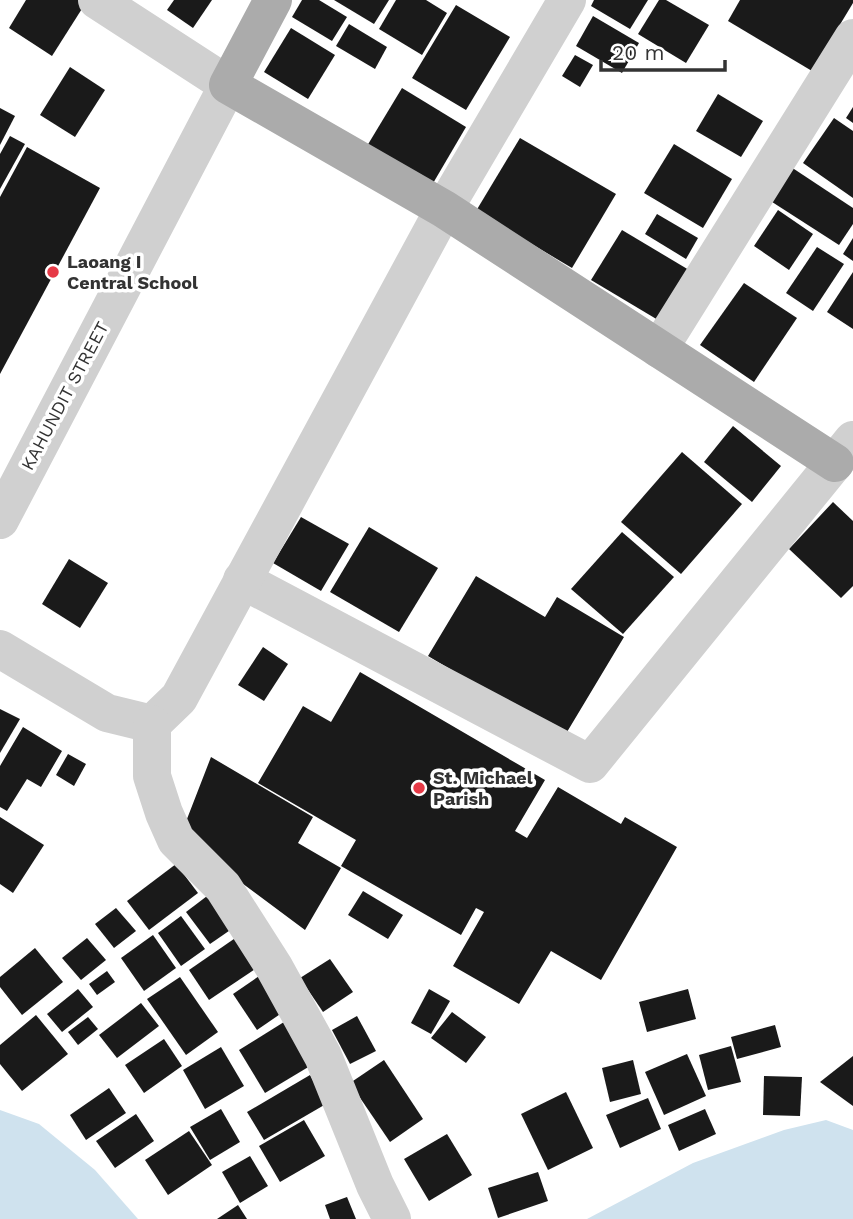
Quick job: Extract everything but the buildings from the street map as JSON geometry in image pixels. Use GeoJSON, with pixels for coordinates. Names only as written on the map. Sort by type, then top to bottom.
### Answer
{"type":"FeatureCollection","features":[{"type":"Feature","properties":{"kind":"main road"},"geometry":{"type":"LineString","coordinates":[[273,0],[228,85],[444,209],[659,349],[847,461]]}},
{"type":"Feature","properties":{"kind":"street"},"geometry":{"type":"LineString","coordinates":[[97,0],[228,85]]}},
{"type":"Feature","properties":{"kind":"street"},"geometry":{"type":"LineString","coordinates":[[392,1219],[374,1185],[323,1056],[280,978],[223,887],[177,840],[164,813],[152,776],[152,724],[178,698],[444,209],[567,0]]}},
{"type":"Feature","properties":{"kind":"street"},"geometry":{"type":"LineString","coordinates":[[659,349],[853,38]]}},
{"type":"Feature","properties":{"kind":"street","name":"KAHUNDIT STREET"},"geometry":{"type":"LineString","coordinates":[[0,520],[228,85]]}},
{"type":"Feature","properties":{"kind":"street"},"geometry":{"type":"LineString","coordinates":[[242,580],[590,764],[847,461]]}},
{"type":"Feature","properties":{"kind":"street"},"geometry":{"type":"LineString","coordinates":[[0,649],[107,713],[152,724]]}},
{"type":"Feature","properties":{"kind":"water"},"geometry":{"type":"Polygon","coordinates":[[[0,1110],[39,1124],[95,1170],[138,1219],[0,1219],[0,1110]]]}},
{"type":"Feature","properties":{"kind":"water"},"geometry":{"type":"Polygon","coordinates":[[[826,1120],[853,1130],[853,1219],[587,1219],[693,1163],[784,1130],[826,1120]]]}},
{"type":"Feature","properties":{"kind":"place","name":"Laoang I Central School"},"geometry":{"type":"Point","coordinates":[53,272]}},
{"type":"Feature","properties":{"kind":"place","name":"St. Michael Parish"},"geometry":{"type":"Point","coordinates":[419,788]}}]}
